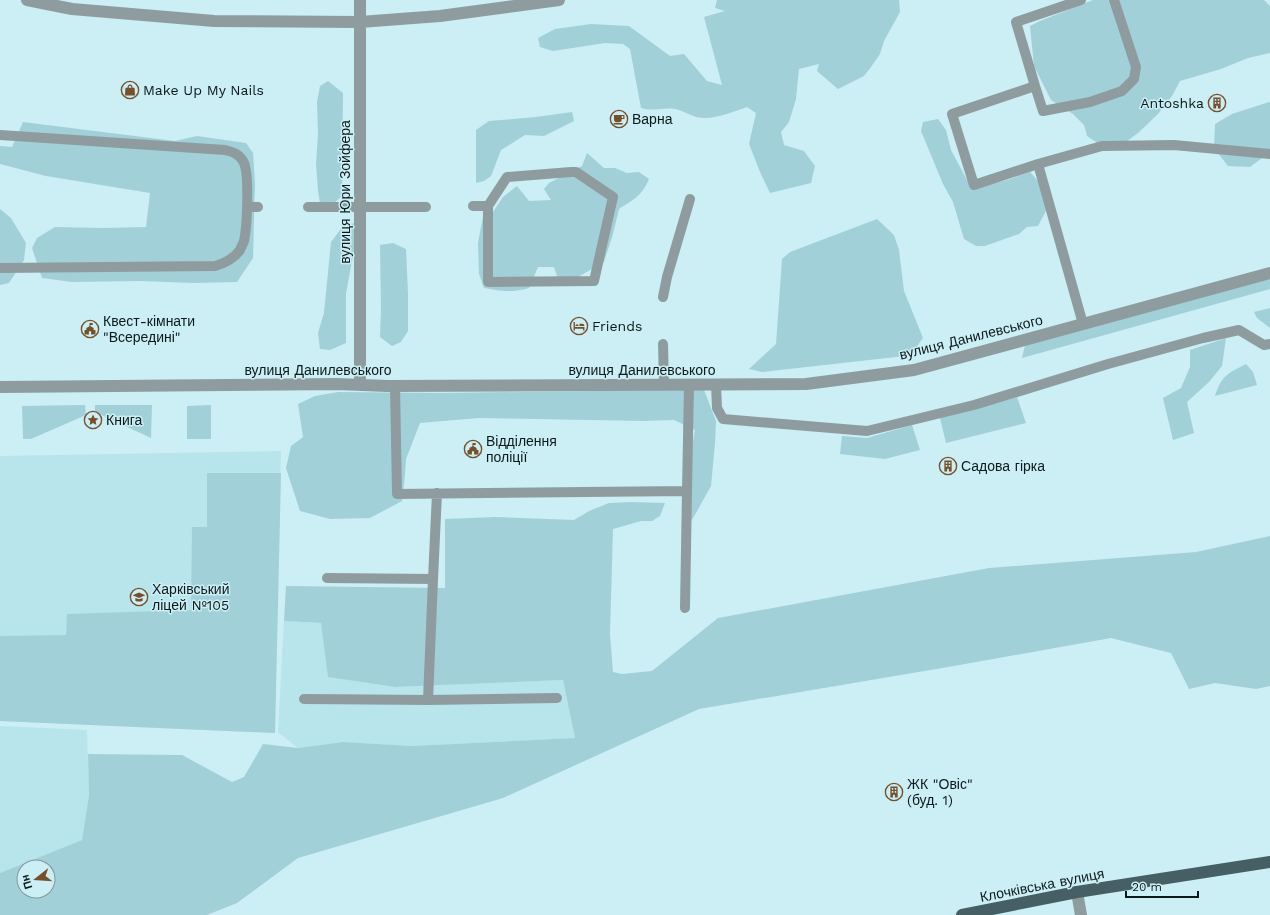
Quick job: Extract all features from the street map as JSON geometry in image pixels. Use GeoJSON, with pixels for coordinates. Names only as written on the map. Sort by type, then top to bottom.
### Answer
{"type":"FeatureCollection","features":[{"type":"Feature","properties":{"kind":"main road","name":"Клочківська вулиця"},"geometry":{"type":"LineString","coordinates":[[962,915],[1077,892],[1270,862]]}},
{"type":"Feature","properties":{"kind":"street"},"geometry":{"type":"LineString","coordinates":[[27,0],[72,9],[214,21],[360,22],[440,16],[551,1]]}},
{"type":"Feature","properties":{"kind":"street","name":"вулиця Юри Зойфера"},"geometry":{"type":"LineString","coordinates":[[360,0],[360,384]]}},
{"type":"Feature","properties":{"kind":"street","name":"вулиця Данилевського"},"geometry":{"type":"LineString","coordinates":[[0,387],[360,384],[395,386],[806,384],[914,370],[1270,273]]}},
{"type":"Feature","properties":{"kind":"street"},"geometry":{"type":"LineString","coordinates":[[1077,892],[1081,915]]}},
{"type":"Feature","properties":{"kind":"lane"},"geometry":{"type":"LineString","coordinates":[[1081,0],[1016,22],[1043,111],[1090,102],[1122,92],[1134,78],[1136,67],[1114,0]]}},
{"type":"Feature","properties":{"kind":"lane"},"geometry":{"type":"LineString","coordinates":[[1035,86],[952,114],[974,185],[1038,164],[1102,146],[1174,144],[1270,154]]}},
{"type":"Feature","properties":{"kind":"lane"},"geometry":{"type":"LineString","coordinates":[[0,135],[225,150],[232,152],[238,155],[246,168],[247,207],[244,242],[233,258],[224,264],[215,266],[0,268]]}},
{"type":"Feature","properties":{"kind":"lane"},"geometry":{"type":"LineString","coordinates":[[1038,164],[1083,324]]}},
{"type":"Feature","properties":{"kind":"lane"},"geometry":{"type":"LineString","coordinates":[[576,172],[613,197],[594,281],[488,282],[488,206],[507,176],[576,172]]}},
{"type":"Feature","properties":{"kind":"lane"},"geometry":{"type":"LineString","coordinates":[[663,297],[667,277],[690,199]]}},
{"type":"Feature","properties":{"kind":"lane"},"geometry":{"type":"LineString","coordinates":[[473,206],[488,206]]}},
{"type":"Feature","properties":{"kind":"lane"},"geometry":{"type":"LineString","coordinates":[[247,207],[258,207]]}},
{"type":"Feature","properties":{"kind":"lane"},"geometry":{"type":"LineString","coordinates":[[308,207],[426,207]]}},
{"type":"Feature","properties":{"kind":"lane"},"geometry":{"type":"LineString","coordinates":[[716,385],[717,408],[723,419],[867,431],[974,405],[1108,364],[1232,331],[1239,330],[1264,345],[1270,344]]}},
{"type":"Feature","properties":{"kind":"lane"},"geometry":{"type":"LineString","coordinates":[[664,344],[664,385]]}},
{"type":"Feature","properties":{"kind":"lane"},"geometry":{"type":"LineString","coordinates":[[685,608],[689,385]]}},
{"type":"Feature","properties":{"kind":"lane"},"geometry":{"type":"LineString","coordinates":[[395,386],[396,494],[687,491]]}},
{"type":"Feature","properties":{"kind":"lane"},"geometry":{"type":"LineString","coordinates":[[428,700],[436,494]]}},
{"type":"Feature","properties":{"kind":"lane"},"geometry":{"type":"LineString","coordinates":[[327,578],[433,579]]}},
{"type":"Feature","properties":{"kind":"lane"},"geometry":{"type":"LineString","coordinates":[[304,699],[428,700],[557,698]]}},
{"type":"Feature","properties":{"kind":"shaded area"},"geometry":{"type":"Polygon","coordinates":[[[717,0],[899,0],[900,12],[884,41],[880,54],[864,76],[838,89],[817,71],[819,64],[799,69],[796,99],[789,122],[781,132],[784,145],[804,151],[815,166],[811,183],[770,193],[749,144],[756,113],[747,107],[709,118],[696,117],[675,109],[650,110],[641,108],[630,49],[623,44],[605,43],[553,51],[540,47],[538,38],[555,29],[591,24],[629,26],[670,56],[684,54],[707,81],[722,85],[704,17],[725,11],[715,8],[717,0]]]}},
{"type":"Feature","properties":{"kind":"shaded area"},"geometry":{"type":"Polygon","coordinates":[[[1093,0],[1264,0],[1270,6],[1270,53],[1248,58],[1221,69],[1180,81],[1172,96],[1158,114],[1138,133],[1126,142],[1102,146],[1087,136],[1084,125],[1073,114],[1051,100],[1034,66],[1030,26],[1093,0]]]}},
{"type":"Feature","properties":{"kind":"shaded area"},"geometry":{"type":"Polygon","coordinates":[[[328,81],[343,93],[342,196],[334,203],[320,203],[316,164],[318,134],[317,102],[320,86],[328,81]]]}},
{"type":"Feature","properties":{"kind":"shaded area"},"geometry":{"type":"Polygon","coordinates":[[[1269,102],[1270,154],[1250,167],[1228,166],[1214,148],[1215,124],[1232,114],[1269,102]]]}},
{"type":"Feature","properties":{"kind":"shaded area"},"geometry":{"type":"Polygon","coordinates":[[[572,112],[574,121],[544,136],[525,135],[501,150],[491,176],[484,181],[476,183],[476,130],[489,121],[572,112]]]}},
{"type":"Feature","properties":{"kind":"shaded area"},"geometry":{"type":"Polygon","coordinates":[[[938,119],[946,130],[951,150],[967,180],[987,185],[1030,172],[1038,181],[1047,209],[1038,226],[1027,227],[1019,234],[985,246],[976,246],[964,239],[953,202],[943,184],[921,131],[923,122],[938,119]]]}},
{"type":"Feature","properties":{"kind":"shaded area"},"geometry":{"type":"Polygon","coordinates":[[[23,122],[175,141],[197,136],[246,143],[253,153],[255,183],[253,258],[237,282],[72,282],[42,278],[32,248],[37,238],[55,227],[146,227],[150,193],[46,176],[0,164],[0,146],[12,147],[23,122]]]}},
{"type":"Feature","properties":{"kind":"shaded area"},"geometry":{"type":"Polygon","coordinates":[[[587,153],[604,168],[615,168],[627,173],[639,172],[649,179],[640,194],[619,209],[604,262],[578,277],[558,279],[554,267],[538,267],[529,288],[523,290],[506,291],[484,288],[479,274],[478,243],[483,216],[493,212],[503,197],[517,186],[529,201],[551,200],[544,189],[549,183],[582,166],[587,153]]]}},
{"type":"Feature","properties":{"kind":"shaded area"},"geometry":{"type":"Polygon","coordinates":[[[0,209],[11,218],[26,243],[24,260],[9,283],[0,285],[0,209]]]}},
{"type":"Feature","properties":{"kind":"shaded area"},"geometry":{"type":"Polygon","coordinates":[[[877,219],[894,235],[899,250],[904,291],[923,338],[911,354],[762,372],[749,369],[776,344],[782,259],[790,252],[877,219]]]}},
{"type":"Feature","properties":{"kind":"shaded area"},"geometry":{"type":"Polygon","coordinates":[[[354,223],[356,240],[346,293],[346,343],[330,350],[320,349],[318,333],[324,313],[331,242],[341,229],[354,223]]]}},
{"type":"Feature","properties":{"kind":"shaded area"},"geometry":{"type":"Polygon","coordinates":[[[393,243],[406,249],[408,331],[401,342],[392,346],[380,337],[380,245],[393,243]]]}},
{"type":"Feature","properties":{"kind":"shaded area"},"geometry":{"type":"Polygon","coordinates":[[[1270,279],[1270,289],[1022,358],[1025,345],[1270,279]]]}},
{"type":"Feature","properties":{"kind":"shaded area"},"geometry":{"type":"Polygon","coordinates":[[[1270,308],[1270,328],[1257,318],[1254,312],[1270,308]]]}},
{"type":"Feature","properties":{"kind":"shaded area"},"geometry":{"type":"Polygon","coordinates":[[[1226,338],[1222,366],[1209,382],[1187,402],[1194,433],[1173,440],[1163,398],[1181,388],[1190,367],[1190,350],[1226,338]]]}},
{"type":"Feature","properties":{"kind":"shaded area"},"geometry":{"type":"Polygon","coordinates":[[[1246,364],[1253,372],[1257,385],[1215,396],[1223,379],[1234,370],[1246,364]]]}},
{"type":"Feature","properties":{"kind":"shaded area"},"geometry":{"type":"Polygon","coordinates":[[[704,390],[716,421],[711,486],[692,520],[687,511],[692,447],[695,430],[674,420],[643,421],[479,418],[420,423],[406,459],[402,501],[370,518],[330,519],[300,511],[286,468],[291,446],[303,437],[298,404],[315,396],[338,392],[440,393],[704,390]]]}},
{"type":"Feature","properties":{"kind":"shaded area"},"geometry":{"type":"Polygon","coordinates":[[[1017,397],[1026,423],[946,443],[940,418],[1017,397]]]}},
{"type":"Feature","properties":{"kind":"shaded area"},"geometry":{"type":"Polygon","coordinates":[[[85,405],[86,415],[31,439],[23,439],[22,406],[85,405]]]}},
{"type":"Feature","properties":{"kind":"shaded area"},"geometry":{"type":"Polygon","coordinates":[[[95,405],[152,405],[151,438],[95,412],[95,405]]]}},
{"type":"Feature","properties":{"kind":"shaded area"},"geometry":{"type":"Polygon","coordinates":[[[211,405],[211,439],[187,439],[187,406],[211,405]]]}},
{"type":"Feature","properties":{"kind":"shaded area"},"geometry":{"type":"Polygon","coordinates":[[[912,425],[920,450],[885,459],[840,454],[842,436],[867,438],[912,425]]]}},
{"type":"Feature","properties":{"kind":"shaded area","name":"Харківський ліцей №105"},"geometry":{"type":"Polygon","coordinates":[[[281,451],[275,733],[0,721],[0,456],[281,451]]]}},
{"type":"Feature","properties":{"kind":"shaded area"},"geometry":{"type":"Polygon","coordinates":[[[207,473],[281,473],[275,733],[0,721],[0,636],[66,635],[67,614],[191,610],[192,527],[207,527],[207,473]]]}},
{"type":"Feature","properties":{"kind":"shaded area"},"geometry":{"type":"Polygon","coordinates":[[[609,503],[665,503],[660,516],[652,521],[641,521],[613,529],[610,634],[613,672],[622,674],[652,671],[718,618],[989,568],[1196,552],[1270,536],[1270,686],[1256,689],[1215,683],[1189,689],[1171,653],[1111,638],[699,709],[503,798],[298,858],[237,903],[207,915],[0,915],[0,873],[16,867],[16,899],[56,899],[56,859],[35,859],[82,840],[89,795],[88,754],[182,755],[232,782],[244,777],[263,744],[298,748],[343,742],[412,746],[575,738],[563,680],[395,687],[328,677],[321,623],[284,621],[286,586],[445,588],[445,519],[495,517],[574,520],[589,511],[609,503]]]}},
{"type":"Feature","properties":{"kind":"shaded area"},"geometry":{"type":"Polygon","coordinates":[[[284,621],[321,623],[329,677],[395,687],[563,680],[575,738],[412,746],[343,742],[298,748],[278,732],[284,621]]]}},
{"type":"Feature","properties":{"kind":"shaded area"},"geometry":{"type":"Polygon","coordinates":[[[0,726],[87,730],[89,795],[82,840],[35,859],[16,859],[16,867],[0,873],[0,726]]]}},
{"type":"Feature","properties":{"kind":"place","name":"Make Up My Nails"},"geometry":{"type":"Point","coordinates":[130,90]}},
{"type":"Feature","properties":{"kind":"place","name":"Antoshka"},"geometry":{"type":"Point","coordinates":[1217,103]}},
{"type":"Feature","properties":{"kind":"place","name":"Варна"},"geometry":{"type":"Point","coordinates":[619,119]}},
{"type":"Feature","properties":{"kind":"place","name":"Friends"},"geometry":{"type":"Point","coordinates":[579,326]}},
{"type":"Feature","properties":{"kind":"place","name":"Квест-кімнати \"Всередині\""},"geometry":{"type":"Point","coordinates":[90,329]}},
{"type":"Feature","properties":{"kind":"place","name":"Книга"},"geometry":{"type":"Point","coordinates":[93,420]}},
{"type":"Feature","properties":{"kind":"place","name":"Відділення поліції"},"geometry":{"type":"Point","coordinates":[473,449]}},
{"type":"Feature","properties":{"kind":"place","name":"Садова гірка"},"geometry":{"type":"Point","coordinates":[948,466]}},
{"type":"Feature","properties":{"kind":"place","name":"Харківський ліцей №105"},"geometry":{"type":"Point","coordinates":[139,597]}},
{"type":"Feature","properties":{"kind":"place","name":"ЖК \"Овіс\" (буд. 1)"},"geometry":{"type":"Point","coordinates":[894,792]}}]}
